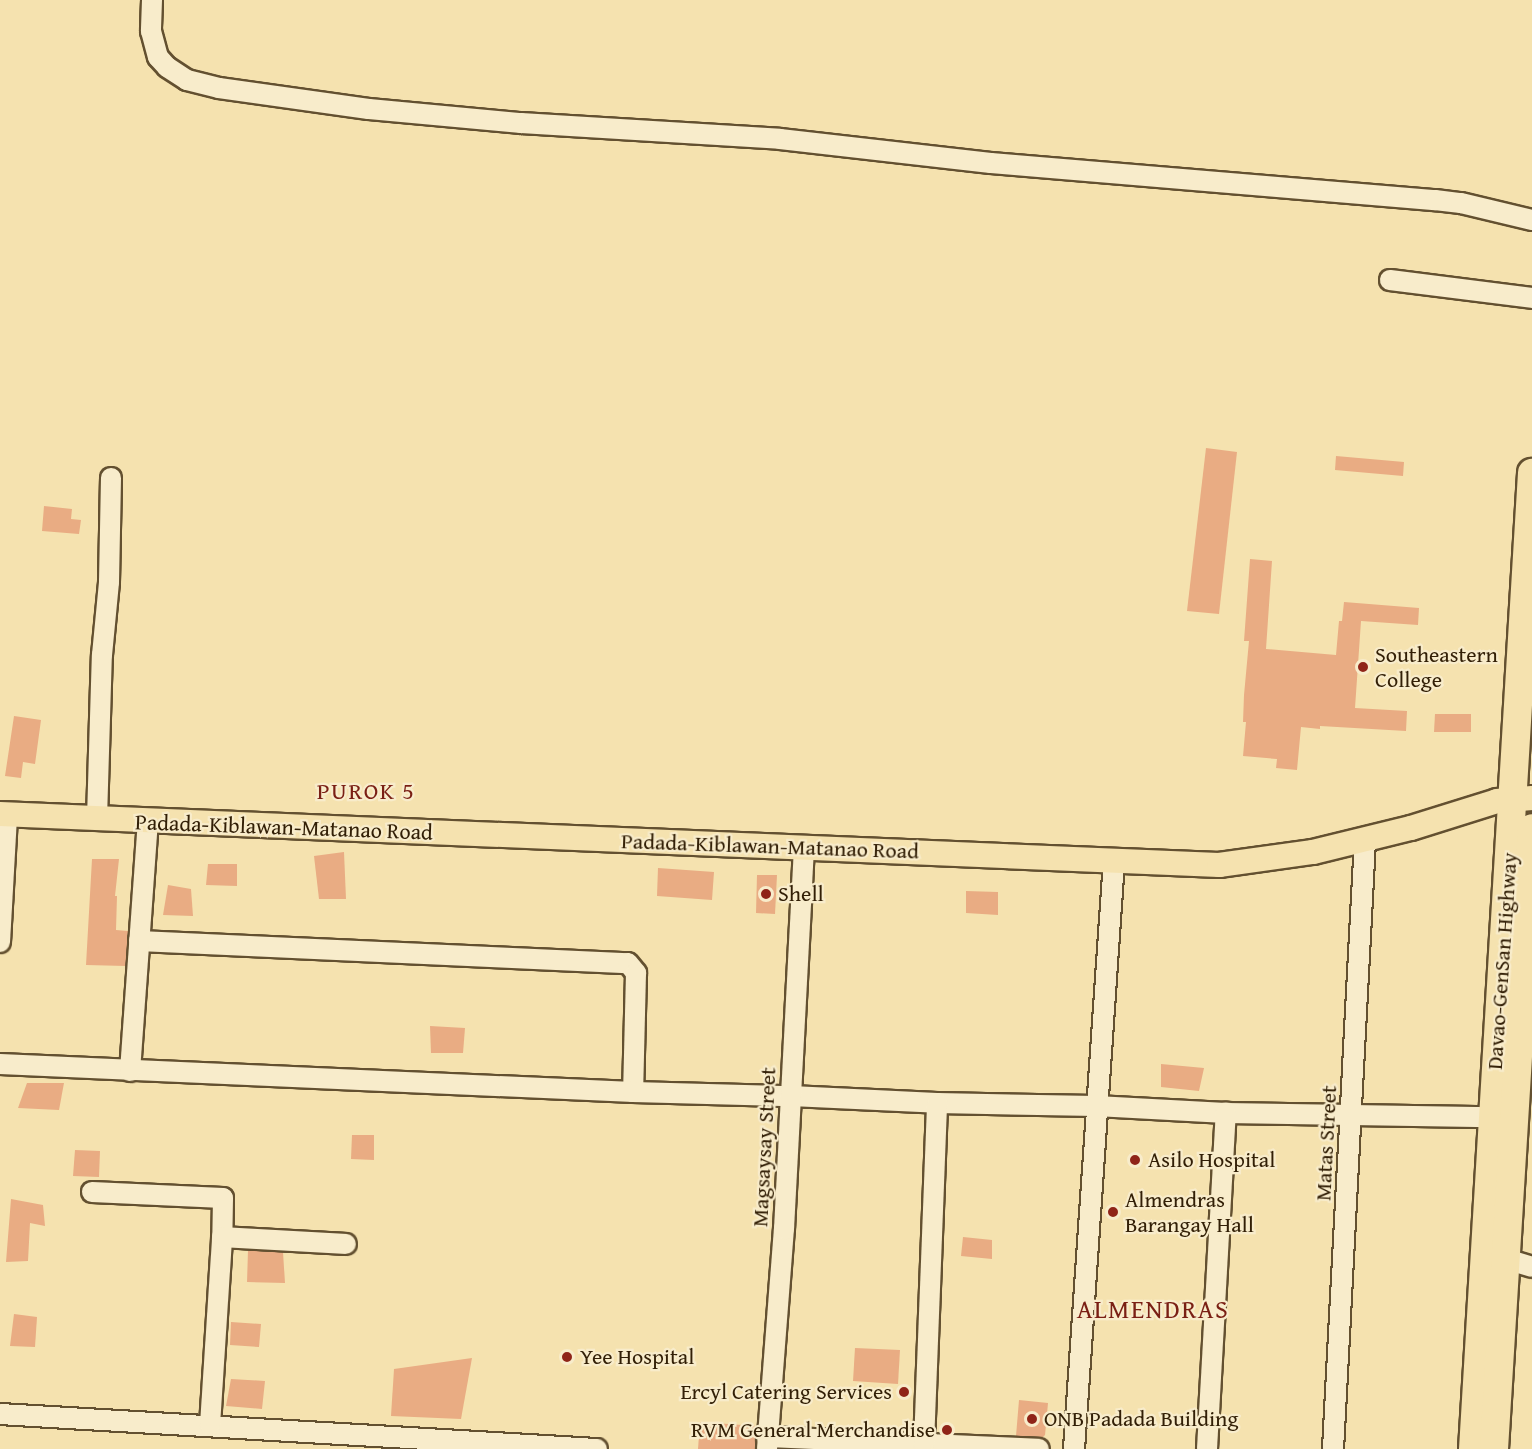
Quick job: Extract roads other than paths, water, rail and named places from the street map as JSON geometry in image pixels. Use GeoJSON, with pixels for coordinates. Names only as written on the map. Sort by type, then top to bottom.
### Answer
{"type":"FeatureCollection","features":[{"type":"Feature","properties":{"kind":"highway","name":"Davao-GenSan Highway"},"geometry":{"type":"LineString","coordinates":[[1473,1449],[1492,1118],[1522,799],[1532,473]]}},
{"type":"Feature","properties":{"kind":"highway","name":"Davao-GenSan Highway"},"geometry":{"type":"LineString","coordinates":[[1494,1449],[1519,1263],[1532,828]]}},
{"type":"Feature","properties":{"kind":"main road","name":"Padada-Kiblawan-Matanao Road"},"geometry":{"type":"LineString","coordinates":[[4,814],[1220,865],[1279,858],[1365,840],[1474,807],[1522,799]]}},
{"type":"Feature","properties":{"kind":"street"},"geometry":{"type":"LineString","coordinates":[[152,0],[151,32],[158,57],[167,67],[186,80],[219,88],[369,109],[498,121],[780,139],[991,163],[1435,200],[1461,203],[1532,220]]}},
{"type":"Feature","properties":{"kind":"street"},"geometry":{"type":"LineString","coordinates":[[1390,280],[1532,298]]}},
{"type":"Feature","properties":{"kind":"street"},"geometry":{"type":"LineString","coordinates":[[97,819],[102,655],[110,572],[111,478]]}},
{"type":"Feature","properties":{"kind":"street"},"geometry":{"type":"LineString","coordinates":[[0,942],[4,814]]}},
{"type":"Feature","properties":{"kind":"street"},"geometry":{"type":"LineString","coordinates":[[130,1071],[148,821]]}},
{"type":"Feature","properties":{"kind":"street","name":"Matas Street"},"geometry":{"type":"LineString","coordinates":[[1333,1449],[1365,840]]}},
{"type":"Feature","properties":{"kind":"street","name":"Magsaysay Street"},"geometry":{"type":"LineString","coordinates":[[767,1443],[784,1229],[804,847]]}},
{"type":"Feature","properties":{"kind":"street"},"geometry":{"type":"LineString","coordinates":[[1074,1449],[1114,861]]}},
{"type":"Feature","properties":{"kind":"street"},"geometry":{"type":"LineString","coordinates":[[139,941],[628,963],[636,973],[633,1092]]}},
{"type":"Feature","properties":{"kind":"street"},"geometry":{"type":"LineString","coordinates":[[0,1064],[633,1092],[937,1103],[1096,1106],[1226,1113],[1492,1118]]}},
{"type":"Feature","properties":{"kind":"street"},"geometry":{"type":"LineString","coordinates":[[924,1444],[937,1103]]}},
{"type":"Feature","properties":{"kind":"street"},"geometry":{"type":"LineString","coordinates":[[1207,1449],[1226,1113]]}},
{"type":"Feature","properties":{"kind":"street"},"geometry":{"type":"LineString","coordinates":[[93,1192],[223,1198],[210,1425]]}},
{"type":"Feature","properties":{"kind":"street"},"geometry":{"type":"LineString","coordinates":[[222,1237],[346,1244]]}},
{"type":"Feature","properties":{"kind":"street"},"geometry":{"type":"LineString","coordinates":[[0,1414],[210,1425],[310,1441],[597,1449]]}},
{"type":"Feature","properties":{"kind":"street"},"geometry":{"type":"LineString","coordinates":[[767,1443],[924,1444],[1039,1449]]}},
{"type":"Feature","properties":{"kind":"place","name":"Southeastern College"},"geometry":{"type":"Point","coordinates":[1363,667]}},
{"type":"Feature","properties":{"kind":"place","name":"Shell"},"geometry":{"type":"Point","coordinates":[766,894]}},
{"type":"Feature","properties":{"kind":"place","name":"Asilo Hospital"},"geometry":{"type":"Point","coordinates":[1135,1160]}},
{"type":"Feature","properties":{"kind":"place","name":"Almendras Barangay Hall"},"geometry":{"type":"Point","coordinates":[1113,1212]}},
{"type":"Feature","properties":{"kind":"place","name":"Yee Hospital"},"geometry":{"type":"Point","coordinates":[567,1357]}},
{"type":"Feature","properties":{"kind":"place","name":"Ercyl Catering Services"},"geometry":{"type":"Point","coordinates":[904,1392]}},
{"type":"Feature","properties":{"kind":"place","name":"ONB Padada Building"},"geometry":{"type":"Point","coordinates":[1032,1419]}},
{"type":"Feature","properties":{"kind":"place","name":"RVM General Merchandise"},"geometry":{"type":"Point","coordinates":[947,1430]}},
{"type":"Feature","properties":{"kind":"district","name":"PUROK 5"},"geometry":{"type":"Point","coordinates":[366,791]}},
{"type":"Feature","properties":{"kind":"district","name":"ALMENDRAS"},"geometry":{"type":"Point","coordinates":[1153,1309]}}]}
